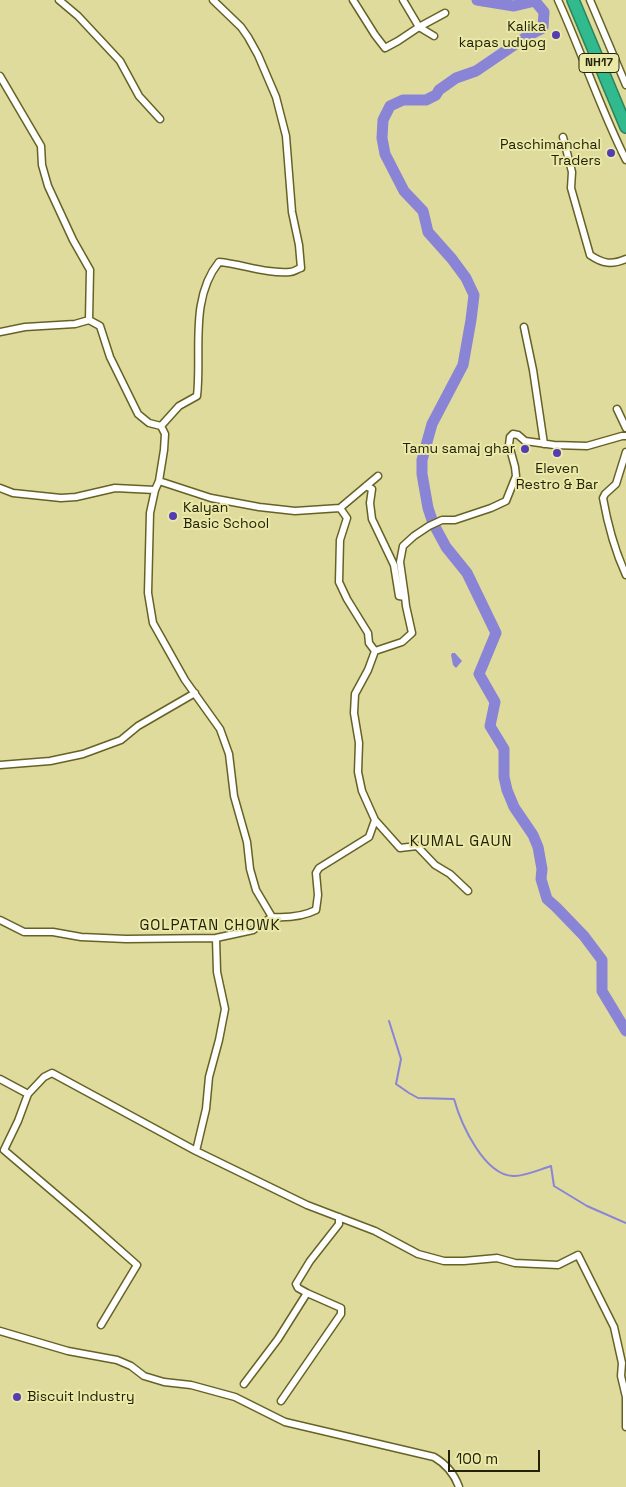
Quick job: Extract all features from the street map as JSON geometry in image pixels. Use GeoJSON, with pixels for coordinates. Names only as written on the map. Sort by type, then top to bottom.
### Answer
{"type":"FeatureCollection","features":[{"type":"Feature","properties":{"kind":"highway","name":"NH17"},"geometry":{"type":"LineString","coordinates":[[573,0],[626,127]]}},
{"type":"Feature","properties":{"kind":"street"},"geometry":{"type":"LineString","coordinates":[[59,0],[78,16],[120,61],[139,96],[160,119]]}},
{"type":"Feature","properties":{"kind":"street"},"geometry":{"type":"LineString","coordinates":[[161,426],[179,406],[197,396],[199,378],[199,323],[203,297],[211,272],[219,262],[236,263],[263,270],[292,272],[301,268],[299,245],[292,212],[286,136],[276,98],[258,55],[248,37],[241,27],[213,0]]}},
{"type":"Feature","properties":{"kind":"street"},"geometry":{"type":"LineString","coordinates":[[353,0],[374,35],[385,48],[446,13]]}},
{"type":"Feature","properties":{"kind":"street"},"geometry":{"type":"LineString","coordinates":[[403,0],[419,27],[434,36]]}},
{"type":"Feature","properties":{"kind":"street"},"geometry":{"type":"LineString","coordinates":[[558,0],[598,99],[626,160]]}},
{"type":"Feature","properties":{"kind":"street"},"geometry":{"type":"LineString","coordinates":[[591,1],[626,85]]}},
{"type":"Feature","properties":{"kind":"street"},"geometry":{"type":"LineString","coordinates":[[0,76],[41,146],[42,165],[48,186],[73,240],[90,270],[89,320]]}},
{"type":"Feature","properties":{"kind":"street"},"geometry":{"type":"LineString","coordinates":[[563,137],[572,172],[571,188],[590,255],[599,261],[615,264],[626,260]]}},
{"type":"Feature","properties":{"kind":"street"},"geometry":{"type":"LineString","coordinates":[[0,332],[25,327],[75,324],[89,320],[100,326],[110,357],[138,414],[149,423],[161,426],[165,434],[159,481],[150,513],[148,593],[153,623],[185,680],[220,728],[229,754],[234,796],[248,842],[250,869],[256,890],[272,917]]}},
{"type":"Feature","properties":{"kind":"street"},"geometry":{"type":"LineString","coordinates":[[524,326],[533,370],[544,444]]}},
{"type":"Feature","properties":{"kind":"street"},"geometry":{"type":"LineString","coordinates":[[617,409],[626,428]]}},
{"type":"Feature","properties":{"kind":"street"},"geometry":{"type":"LineString","coordinates":[[375,651],[402,642],[412,633],[400,562],[403,546],[429,526],[442,520],[454,520],[506,501],[516,476],[509,445],[510,437],[513,434],[518,435],[525,441],[588,446],[626,436]]}},
{"type":"Feature","properties":{"kind":"street"},"geometry":{"type":"LineString","coordinates":[[626,452],[616,484],[603,498],[608,527],[616,554],[626,575]]}},
{"type":"Feature","properties":{"kind":"street"},"geometry":{"type":"LineString","coordinates":[[159,481],[211,498],[259,507],[295,511],[340,508],[378,476]]}},
{"type":"Feature","properties":{"kind":"street"},"geometry":{"type":"LineString","coordinates":[[366,486],[372,489],[370,503],[372,519],[394,565],[399,596],[405,597]]}},
{"type":"Feature","properties":{"kind":"street"},"geometry":{"type":"LineString","coordinates":[[0,488],[13,493],[61,498],[76,497],[115,488],[155,490]]}},
{"type":"Feature","properties":{"kind":"street"},"geometry":{"type":"LineString","coordinates":[[340,508],[348,518],[340,540],[339,582],[368,633],[370,643],[375,651]]}},
{"type":"Feature","properties":{"kind":"street"},"geometry":{"type":"LineString","coordinates":[[375,651],[368,670],[355,694],[354,713],[359,743],[358,772],[362,791],[375,820],[400,848],[417,846],[435,866],[450,874],[468,891]]}},
{"type":"Feature","properties":{"kind":"street"},"geometry":{"type":"LineString","coordinates":[[0,765],[50,761],[83,754],[121,740],[138,726],[195,694]]}},
{"type":"Feature","properties":{"kind":"street"},"geometry":{"type":"LineString","coordinates":[[0,920],[24,932],[53,932],[81,937],[126,940],[216,938],[253,930],[272,917],[285,918],[305,915],[316,910],[318,894],[316,873],[319,868],[369,837],[375,820]]}},
{"type":"Feature","properties":{"kind":"street"},"geometry":{"type":"LineString","coordinates":[[196,1151],[206,1109],[209,1077],[225,1009],[217,972],[216,938]]}},
{"type":"Feature","properties":{"kind":"street"},"geometry":{"type":"LineString","coordinates":[[101,1325],[137,1265],[4,1150],[28,1094],[44,1077],[52,1073],[124,1114],[196,1151],[307,1205],[375,1231],[418,1254],[444,1261],[498,1258],[515,1263],[558,1265],[578,1255],[614,1327],[622,1363],[621,1376],[626,1397],[626,1426]]}},
{"type":"Feature","properties":{"kind":"street"},"geometry":{"type":"LineString","coordinates":[[0,1079],[28,1094]]}},
{"type":"Feature","properties":{"kind":"street"},"geometry":{"type":"LineString","coordinates":[[280,1401],[340,1314],[340,1308],[307,1293],[298,1288],[296,1284],[310,1261],[339,1224],[339,1218]]}},
{"type":"Feature","properties":{"kind":"street"},"geometry":{"type":"LineString","coordinates":[[244,1384],[278,1339],[307,1293]]}},
{"type":"Feature","properties":{"kind":"street"},"geometry":{"type":"LineString","coordinates":[[0,1331],[68,1351],[117,1360],[131,1366],[144,1376],[164,1382],[191,1385],[235,1397],[285,1422],[434,1457],[449,1468],[459,1487]]}},
{"type":"Feature","properties":{"kind":"shaded area"},"geometry":{"type":"Polygon","coordinates":[[[452,653],[455,653],[462,661],[456,668],[453,665],[452,653]]]}},
{"type":"Feature","properties":{"kind":"waterway"},"geometry":{"type":"LineString","coordinates":[[477,0],[514,6],[535,1],[544,12],[543,28],[529,35],[476,71],[456,78],[439,90],[436,95],[426,100],[403,100],[390,106],[383,120],[382,138],[385,154],[404,191],[423,211],[428,232],[466,278],[474,295],[463,365],[432,424],[422,460],[422,474],[428,508],[433,523],[446,547],[467,573],[496,633],[479,674],[495,702],[490,726],[504,749],[504,777],[507,790],[514,807],[533,835],[538,847],[542,869],[541,879],[547,899],[584,936],[602,960],[602,991],[626,1031]]}},
{"type":"Feature","properties":{"kind":"waterway"},"geometry":{"type":"LineString","coordinates":[[389,1021],[401,1059],[396,1084],[418,1098],[454,1099],[468,1134],[483,1158],[493,1167],[502,1173],[517,1176],[551,1166],[554,1186],[587,1206],[626,1223]]}},
{"type":"Feature","properties":{"kind":"place","name":"Kalika kapas udyog"},"geometry":{"type":"Point","coordinates":[556,35]}},
{"type":"Feature","properties":{"kind":"place","name":"Paschimanchal Traders"},"geometry":{"type":"Point","coordinates":[611,153]}},
{"type":"Feature","properties":{"kind":"place","name":"Tamu samaj ghar"},"geometry":{"type":"Point","coordinates":[525,449]}},
{"type":"Feature","properties":{"kind":"place","name":"Eleven Restro & Bar"},"geometry":{"type":"Point","coordinates":[557,453]}},
{"type":"Feature","properties":{"kind":"place","name":"Kalyan Basic School"},"geometry":{"type":"Point","coordinates":[173,516]}},
{"type":"Feature","properties":{"kind":"place","name":"Biscuit Industry"},"geometry":{"type":"Point","coordinates":[17,1397]}},
{"type":"Feature","properties":{"kind":"district","name":"KUMAL GAUN"},"geometry":{"type":"Point","coordinates":[461,842]}},
{"type":"Feature","properties":{"kind":"district","name":"GOLPATAN CHOWK"},"geometry":{"type":"Point","coordinates":[210,926]}}]}
